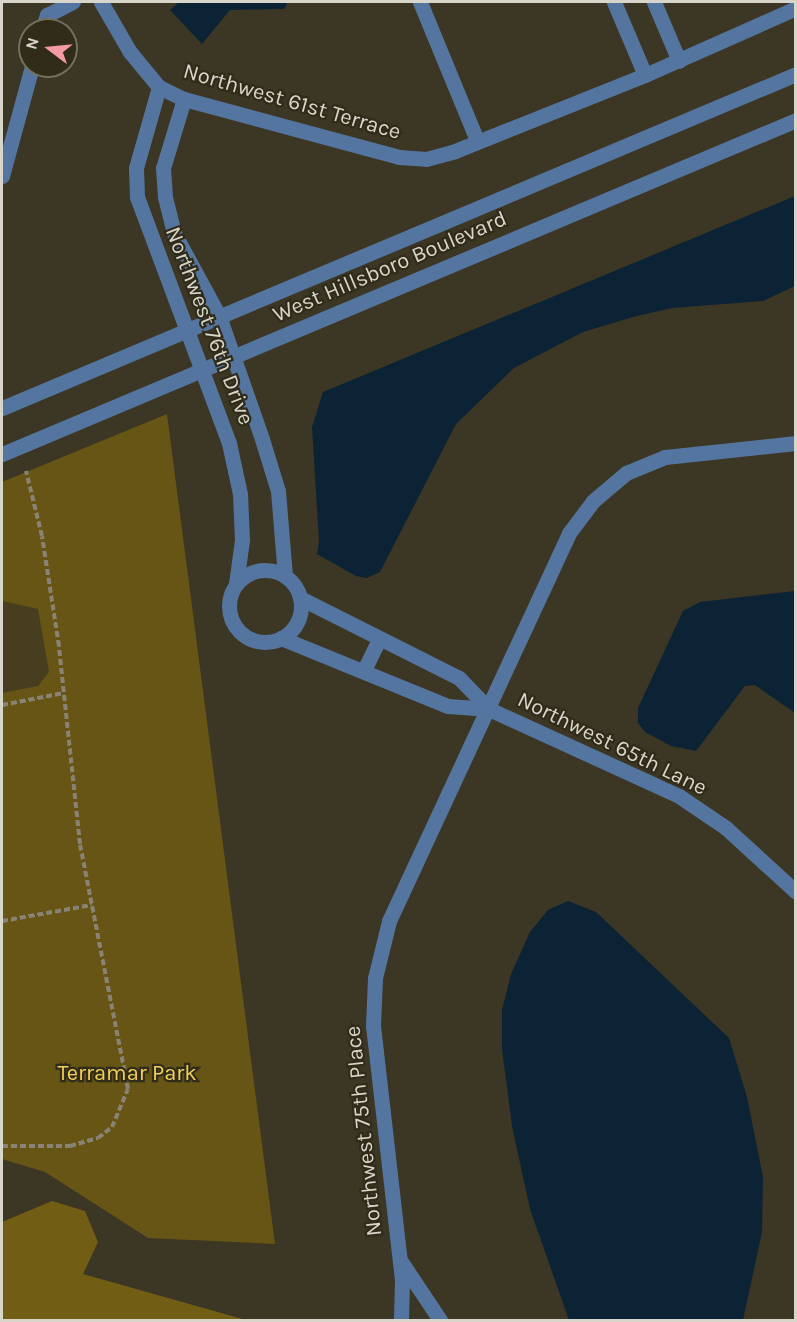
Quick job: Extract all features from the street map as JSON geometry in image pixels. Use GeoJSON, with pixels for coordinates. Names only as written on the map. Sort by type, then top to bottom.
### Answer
{"type":"FeatureCollection","features":[{"type":"Feature","properties":{"kind":"street"},"geometry":{"type":"LineString","coordinates":[[46,18],[47,15],[72,2]]}},
{"type":"Feature","properties":{"kind":"street","name":"Northwest 61st Terrace"},"geometry":{"type":"LineString","coordinates":[[101,2],[130,52],[159,87],[184,99],[399,157],[426,159],[645,75],[795,8]]}},
{"type":"Feature","properties":{"kind":"street"},"geometry":{"type":"LineString","coordinates":[[420,2],[477,140]]}},
{"type":"Feature","properties":{"kind":"street"},"geometry":{"type":"LineString","coordinates":[[614,2],[645,75]]}},
{"type":"Feature","properties":{"kind":"street"},"geometry":{"type":"LineString","coordinates":[[654,2],[679,60]]}},
{"type":"Feature","properties":{"kind":"street","name":"West Hillsboro Boulevard"},"geometry":{"type":"LineString","coordinates":[[2,408],[795,74]]}},
{"type":"Feature","properties":{"kind":"street"},"geometry":{"type":"LineString","coordinates":[[2,176],[29,78]]}},
{"type":"Feature","properties":{"kind":"street","name":"Northwest 76th Drive"},"geometry":{"type":"LineString","coordinates":[[159,87],[136,168],[137,197],[200,373],[229,444],[240,494],[242,540],[236,584]]}},
{"type":"Feature","properties":{"kind":"street","name":"Northwest 76th Drive"},"geometry":{"type":"LineString","coordinates":[[184,99],[163,168],[165,197],[174,233],[219,316],[278,491],[285,576]]}},
{"type":"Feature","properties":{"kind":"street","name":"West Hillsboro Boulevard"},"geometry":{"type":"LineString","coordinates":[[2,454],[200,373],[795,120]]}},
{"type":"Feature","properties":{"kind":"street","name":"Northwest 75th Place"},"geometry":{"type":"LineString","coordinates":[[401,1320],[400,1260],[376,1076],[375,978],[389,921],[569,533],[593,501],[626,472],[665,457],[795,443]]}},
{"type":"Feature","properties":{"kind":"street"},"geometry":{"type":"LineString","coordinates":[[264,570],[285,576],[300,598],[459,678],[489,709],[448,706],[281,638],[258,641],[237,629],[229,607],[236,584],[244,576],[264,570]]}},
{"type":"Feature","properties":{"kind":"street"},"geometry":{"type":"LineString","coordinates":[[281,638],[297,621],[300,598]]}},
{"type":"Feature","properties":{"kind":"street"},"geometry":{"type":"LineString","coordinates":[[364,670],[379,639]]}},
{"type":"Feature","properties":{"kind":"street","name":"Northwest 65th Lane"},"geometry":{"type":"LineString","coordinates":[[489,709],[679,796],[726,828],[795,892]]}},
{"type":"Feature","properties":{"kind":"street"},"geometry":{"type":"LineString","coordinates":[[400,1260],[440,1320]]}},
{"type":"Feature","properties":{"kind":"path"},"geometry":{"type":"LineString","coordinates":[[2,1146],[70,1146],[98,1138],[112,1127],[128,1089],[80,844],[64,693],[42,536],[27,471]]}},
{"type":"Feature","properties":{"kind":"path"},"geometry":{"type":"LineString","coordinates":[[2,705],[64,693]]}},
{"type":"Feature","properties":{"kind":"path"},"geometry":{"type":"LineString","coordinates":[[2,921],[92,905]]}},
{"type":"Feature","properties":{"kind":"green space","name":"Terramar Park"},"geometry":{"type":"Polygon","coordinates":[[[167,414],[275,1244],[148,1238],[45,1172],[2,1159],[2,482],[167,414]]]}},
{"type":"Feature","properties":{"kind":"shaded area"},"geometry":{"type":"Polygon","coordinates":[[[52,1201],[85,1211],[98,1242],[83,1274],[246,1320],[2,1320],[2,1222],[52,1201]]]}},
{"type":"Feature","properties":{"kind":"sand"},"geometry":{"type":"Polygon","coordinates":[[[2,601],[38,609],[49,672],[38,686],[2,693],[2,601]]]}},
{"type":"Feature","properties":{"kind":"water"},"geometry":{"type":"Polygon","coordinates":[[[179,2],[288,2],[284,9],[230,10],[202,44],[170,10],[179,2]]]}},
{"type":"Feature","properties":{"kind":"water"},"geometry":{"type":"Polygon","coordinates":[[[795,196],[795,286],[763,301],[672,308],[633,317],[583,332],[514,368],[456,424],[380,572],[367,578],[356,576],[317,554],[319,542],[312,427],[323,392],[795,196]]]}},
{"type":"Feature","properties":{"kind":"water"},"geometry":{"type":"Polygon","coordinates":[[[795,591],[795,713],[755,685],[745,686],[696,751],[671,746],[645,732],[638,723],[638,708],[683,611],[700,602],[795,591]]]}},
{"type":"Feature","properties":{"kind":"water"},"geometry":{"type":"Polygon","coordinates":[[[568,901],[596,912],[729,1038],[747,1097],[763,1177],[762,1232],[743,1320],[569,1320],[530,1209],[512,1126],[502,1049],[502,1010],[511,974],[530,932],[548,910],[568,901]]]}}]}
